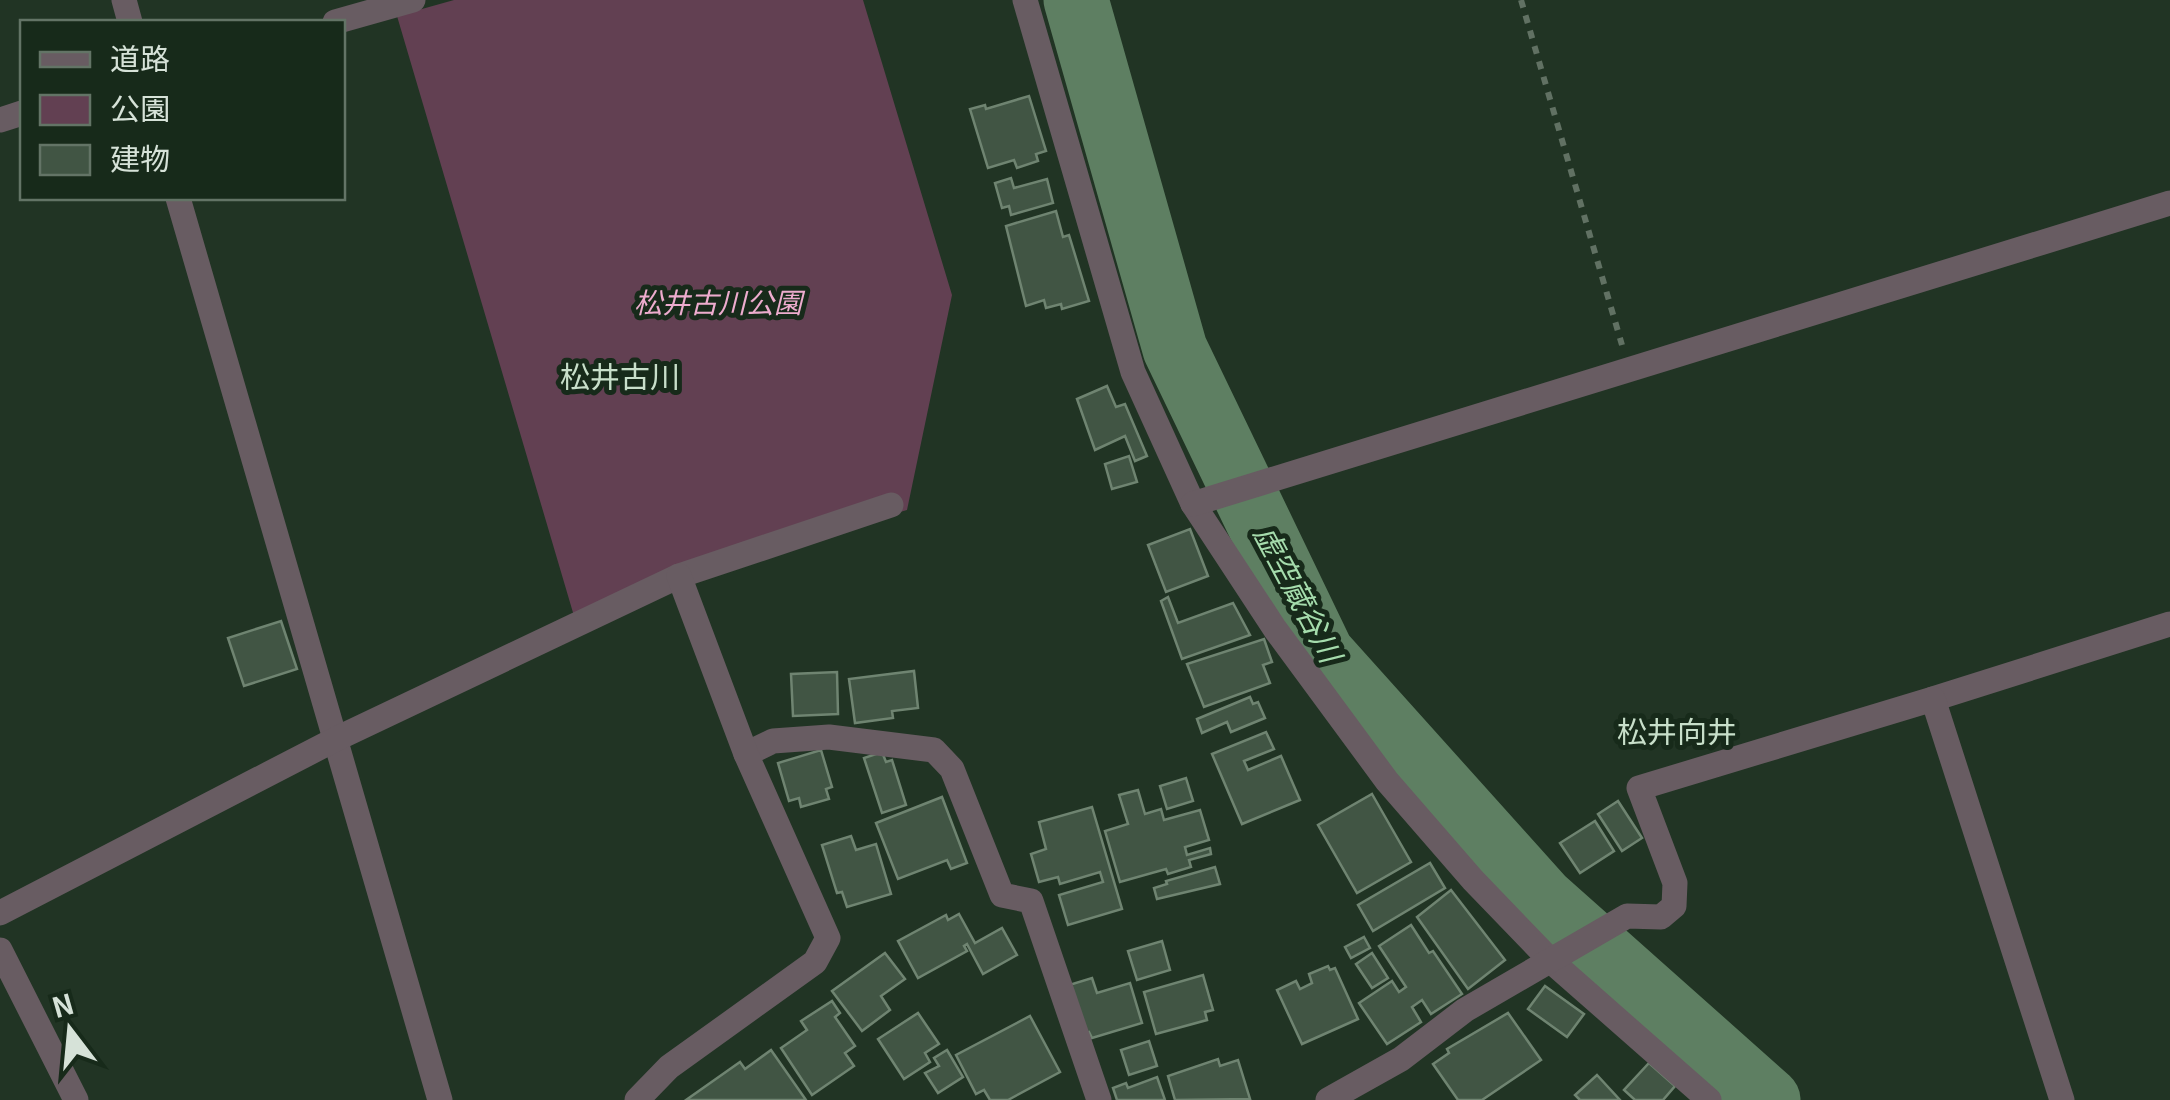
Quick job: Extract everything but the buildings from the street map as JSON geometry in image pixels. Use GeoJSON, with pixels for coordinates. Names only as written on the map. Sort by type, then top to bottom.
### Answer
{"type":"FeatureCollection","features":[{"type":"Feature","properties":{"kind":"street"},"geometry":{"type":"LineString","coordinates":[[342,20],[413,0]]}},
{"type":"Feature","properties":{"kind":"street"},"geometry":{"type":"LineString","coordinates":[[1025,0],[1133,372],[1194,504],[1274,629],[1387,781],[1550,962],[1709,1100]]}},
{"type":"Feature","properties":{"kind":"street"},"geometry":{"type":"LineString","coordinates":[[179,200],[440,1100]]}},
{"type":"Feature","properties":{"kind":"street"},"geometry":{"type":"LineString","coordinates":[[1194,504],[2170,203]]}},
{"type":"Feature","properties":{"kind":"street"},"geometry":{"type":"LineString","coordinates":[[0,913],[336,739],[679,576],[891,506]]}},
{"type":"Feature","properties":{"kind":"street"},"geometry":{"type":"LineString","coordinates":[[637,1100],[669,1066],[815,962],[828,938],[746,754],[679,576]]}},
{"type":"Feature","properties":{"kind":"street"},"geometry":{"type":"LineString","coordinates":[[1328,1100],[1400,1059],[1464,1010],[1628,916],[1662,917],[1674,906],[1675,883],[1639,788],[2170,624]]}},
{"type":"Feature","properties":{"kind":"street"},"geometry":{"type":"LineString","coordinates":[[1934,699],[2062,1100]]}},
{"type":"Feature","properties":{"kind":"street"},"geometry":{"type":"LineString","coordinates":[[746,754],[773,741],[830,736],[934,750],[952,769],[1002,895],[1031,901],[1099,1100]]}},
{"type":"Feature","properties":{"kind":"street"},"geometry":{"type":"LineString","coordinates":[[0,950],[76,1100]]}},
{"type":"Feature","properties":{"kind":"path"},"geometry":{"type":"LineString","coordinates":[[1521,0],[1630,370]]}},
{"type":"Feature","properties":{"kind":"green space","name":"松井古川公園"},"geometry":{"type":"Polygon","coordinates":[[[454,0],[863,0],[952,295],[907,510],[679,576],[574,616],[397,16],[454,0]]]}},
{"type":"Feature","properties":{"kind":"waterway","name":"虚空蔵谷川"},"geometry":{"type":"LineString","coordinates":[[1076,0],[1175,349],[1322,654],[1542,899],[1768,1100]]}},
{"type":"Feature","properties":{"kind":"district","name":"松井古川"},"geometry":{"type":"Point","coordinates":[620,378]}},
{"type":"Feature","properties":{"kind":"district","name":"松井向井"},"geometry":{"type":"Point","coordinates":[1677,733]}}]}
